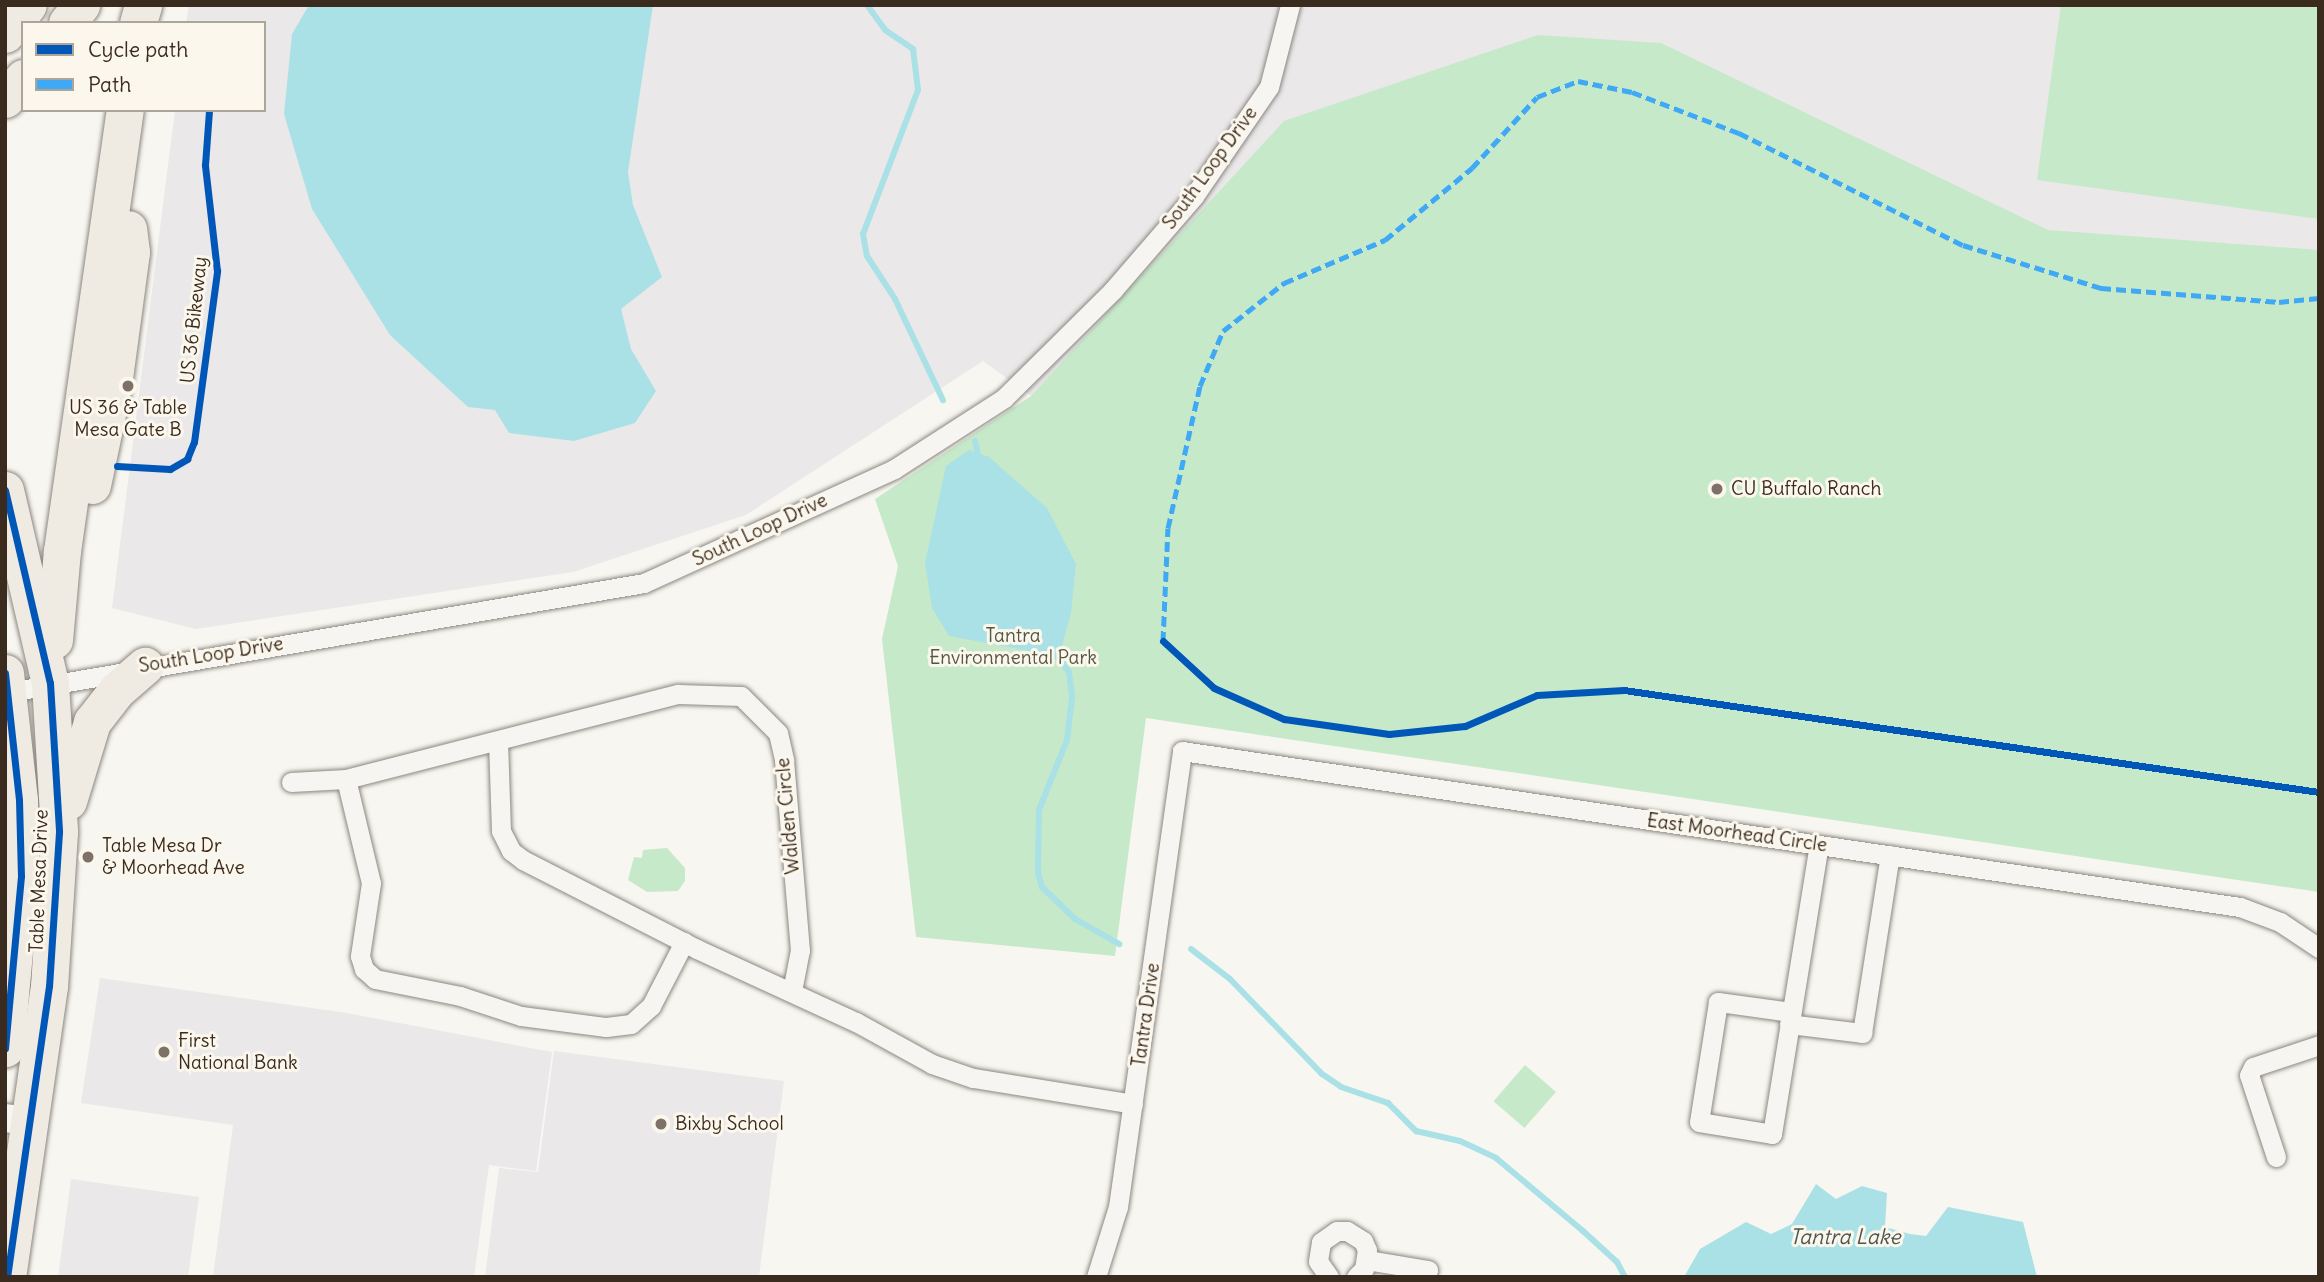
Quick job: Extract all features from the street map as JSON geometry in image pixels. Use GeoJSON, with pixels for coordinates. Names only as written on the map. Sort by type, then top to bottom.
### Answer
{"type":"FeatureCollection","features":[{"type":"Feature","properties":{"kind":"highway"},"geometry":{"type":"LineString","coordinates":[[5,34],[28,5]]}},
{"type":"Feature","properties":{"kind":"highway"},"geometry":{"type":"LineString","coordinates":[[69,21],[81,5]]}},
{"type":"Feature","properties":{"kind":"highway"},"geometry":{"type":"LineString","coordinates":[[5,99],[21,80]]}},
{"type":"Feature","properties":{"kind":"highway"},"geometry":{"type":"LineString","coordinates":[[50,683],[62,551],[97,474],[109,411],[131,252],[123,124]]}},
{"type":"Feature","properties":{"kind":"highway","name":"Table Mesa Drive"},"geometry":{"type":"LineString","coordinates":[[5,490],[50,683],[59,832],[55,927],[17,1119],[7,1277]]}},
{"type":"Feature","properties":{"kind":"highway"},"geometry":{"type":"LineString","coordinates":[[59,832],[92,722],[117,690],[145,666]]}},
{"type":"Feature","properties":{"kind":"highway","name":"Table Mesa Drive"},"geometry":{"type":"LineString","coordinates":[[5,1048],[17,952],[6,686]]}},
{"type":"Feature","properties":{"kind":"street","name":"South Loop Drive"},"geometry":{"type":"LineString","coordinates":[[6,686],[50,683],[644,583],[894,469],[1004,398],[1113,290],[1194,196],[1269,87],[1290,5]]}},
{"type":"Feature","properties":{"kind":"street","name":"Walden Circle"},"geometry":{"type":"LineString","coordinates":[[291,782],[346,779],[678,694],[741,696],[760,711],[778,733],[784,760],[800,950],[792,991]]}},
{"type":"Feature","properties":{"kind":"street"},"geometry":{"type":"LineString","coordinates":[[498,741],[501,831],[511,851],[684,943],[792,991],[913,1056],[962,1074],[1133,1104]]}},
{"type":"Feature","properties":{"kind":"street","name":"East Moorhead Circle"},"geometry":{"type":"LineString","coordinates":[[1182,751],[2240,906],[2288,926],[2319,948]]}},
{"type":"Feature","properties":{"kind":"street","name":"Tantra Drive"},"geometry":{"type":"LineString","coordinates":[[1096,1277],[1118,1207],[1182,751]]}},
{"type":"Feature","properties":{"kind":"street"},"geometry":{"type":"LineString","coordinates":[[346,779],[371,883],[360,956],[364,969],[375,979],[460,996],[521,1016],[606,1027],[631,1024],[651,1006],[684,943]]}},
{"type":"Feature","properties":{"kind":"street"},"geometry":{"type":"LineString","coordinates":[[1819,845],[1790,1018],[1772,1134],[1699,1122],[1718,1002],[1790,1018],[1862,1033],[1890,855]]}},
{"type":"Feature","properties":{"kind":"street"},"geometry":{"type":"LineString","coordinates":[[2276,1157],[2249,1075],[2253,1067],[2319,1045]]}},
{"type":"Feature","properties":{"kind":"street"},"geometry":{"type":"LineString","coordinates":[[1329,1277],[1318,1261],[1318,1252],[1321,1242],[1337,1231],[1347,1231],[1363,1241],[1362,1268],[1428,1270]]}},
{"type":"Feature","properties":{"kind":"shaded area"},"geometry":{"type":"Polygon","coordinates":[[[189,5],[2319,5],[2319,892],[1093,440],[983,361],[746,515],[573,572],[196,629],[112,608],[175,112],[266,112],[266,21],[186,21],[189,5]]]}},
{"type":"Feature","properties":{"kind":"shaded area"},"geometry":{"type":"Polygon","coordinates":[[[100,978],[347,1013],[552,1052],[536,1171],[489,1165],[474,1277],[213,1277],[233,1125],[81,1103],[100,978]]]}},
{"type":"Feature","properties":{"kind":"shaded area","name":"Bixby School"},"geometry":{"type":"Polygon","coordinates":[[[554,1051],[784,1081],[759,1277],[485,1277],[499,1168],[538,1172],[554,1051]]]}},
{"type":"Feature","properties":{"kind":"shaded area"},"geometry":{"type":"Polygon","coordinates":[[[71,1179],[199,1197],[188,1277],[58,1277],[71,1179]]]}},
{"type":"Feature","properties":{"kind":"green space"},"geometry":{"type":"Polygon","coordinates":[[[2061,5],[2319,5],[2319,219],[2037,180],[2061,5]]]}},
{"type":"Feature","properties":{"kind":"green space","name":"CU Buffalo Ranch"},"geometry":{"type":"Polygon","coordinates":[[[1538,35],[1661,43],[2048,230],[2319,250],[2319,892],[1146,718],[1115,956],[916,937],[882,639],[898,566],[875,499],[1031,396],[1284,121],[1538,35]]]}},
{"type":"Feature","properties":{"kind":"green space"},"geometry":{"type":"Polygon","coordinates":[[[667,848],[685,868],[685,881],[678,891],[647,892],[628,880],[634,857],[642,858],[643,850],[667,848]]]}},
{"type":"Feature","properties":{"kind":"green space"},"geometry":{"type":"Polygon","coordinates":[[[1525,1065],[1556,1092],[1524,1128],[1494,1101],[1525,1065]]]}},
{"type":"Feature","properties":{"kind":"water"},"geometry":{"type":"Polygon","coordinates":[[[309,5],[653,5],[628,172],[633,205],[662,277],[621,309],[631,349],[656,391],[635,423],[574,441],[509,433],[495,410],[468,407],[390,335],[312,209],[284,114],[292,34],[309,5]]]}},
{"type":"Feature","properties":{"kind":"water"},"geometry":{"type":"Polygon","coordinates":[[[969,450],[989,457],[1047,508],[1076,564],[1071,613],[1062,646],[1051,655],[949,636],[932,608],[925,563],[946,466],[969,450]]]}},
{"type":"Feature","properties":{"kind":"water","name":"Tantra Lake"},"geometry":{"type":"Polygon","coordinates":[[[1816,1184],[1836,1199],[1862,1186],[1887,1193],[1885,1227],[1910,1234],[1926,1236],[1948,1207],[2023,1222],[2037,1277],[1684,1277],[1700,1249],[1746,1222],[1771,1234],[1792,1224],[1816,1184]]]}},
{"type":"Feature","properties":{"kind":"waterway"},"geometry":{"type":"LineString","coordinates":[[867,5],[885,30],[913,49],[918,90],[863,234],[867,256],[895,299],[943,400]]}},
{"type":"Feature","properties":{"kind":"waterway"},"geometry":{"type":"LineString","coordinates":[[975,441],[978,454]]}},
{"type":"Feature","properties":{"kind":"waterway"},"geometry":{"type":"LineString","coordinates":[[1054,653],[1069,672],[1072,698],[1067,740],[1039,810],[1038,873],[1042,887],[1075,919],[1119,944]]}},
{"type":"Feature","properties":{"kind":"waterway"},"geometry":{"type":"LineString","coordinates":[[1191,949],[1230,979],[1322,1074],[1341,1087],[1388,1103],[1416,1131],[1460,1141],[1496,1158],[1617,1262],[1625,1277]]}},
{"type":"Feature","properties":{"kind":"marked path"},"geometry":{"type":"LineString","coordinates":[[1167,646],[1163,641],[1168,528],[1200,386],[1223,331],[1284,283],[1385,240],[1472,168],[1537,97],[1578,81],[1632,92],[1739,133],[1963,245],[2101,288],[2279,302],[2319,298]]}},
{"type":"Feature","properties":{"kind":"cycle path","name":"US 36 Bikeway"},"geometry":{"type":"LineString","coordinates":[[117,466],[170,469],[187,459],[194,442],[217,271],[205,165],[209,112]]}},
{"type":"Feature","properties":{"kind":"cycle path"},"geometry":{"type":"LineString","coordinates":[[5,490],[50,683],[59,832],[49,986],[7,1277]]}},
{"type":"Feature","properties":{"kind":"cycle path"},"geometry":{"type":"LineString","coordinates":[[1163,641],[1214,688],[1284,719],[1389,734],[1465,726],[1537,695],[1624,690],[2319,792]]}},
{"type":"Feature","properties":{"kind":"cycle path"},"geometry":{"type":"LineString","coordinates":[[5,673],[19,800],[21,876],[5,1048]]}},
{"type":"Feature","properties":{"kind":"place","name":"US 36 & Table Mesa Gate B"},"geometry":{"type":"Point","coordinates":[128,386]}},
{"type":"Feature","properties":{"kind":"place","name":"CU Buffalo Ranch"},"geometry":{"type":"Point","coordinates":[1717,489]}},
{"type":"Feature","properties":{"kind":"place","name":"Table Mesa Dr & Moorhead Ave"},"geometry":{"type":"Point","coordinates":[88,857]}},
{"type":"Feature","properties":{"kind":"place","name":"First National Bank"},"geometry":{"type":"Point","coordinates":[164,1052]}},
{"type":"Feature","properties":{"kind":"place","name":"Bixby School"},"geometry":{"type":"Point","coordinates":[661,1124]}},
{"type":"Feature","properties":{"kind":"park label","name":"Tantra Environmental Park"},"geometry":{"type":"Point","coordinates":[1013,647]}}]}
